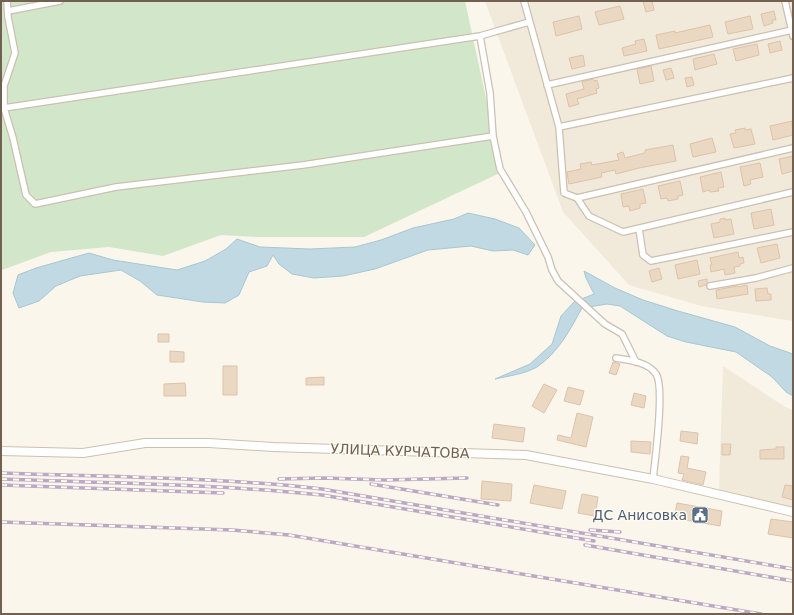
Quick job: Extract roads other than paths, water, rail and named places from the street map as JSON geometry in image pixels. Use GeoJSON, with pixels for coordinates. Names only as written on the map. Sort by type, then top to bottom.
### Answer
{"type":"FeatureCollection","features":[{"type":"Feature","properties":{"kind":"street"},"geometry":{"type":"LineString","coordinates":[[8,1],[8,11],[15,53],[4,86],[4,108],[13,138],[26,195],[36,204],[116,187],[303,165],[493,136]]}},
{"type":"Feature","properties":{"kind":"street"},"geometry":{"type":"LineString","coordinates":[[8,11],[60,1]]}},
{"type":"Feature","properties":{"kind":"street"},"geometry":{"type":"LineString","coordinates":[[524,1],[548,85],[558,127],[564,193],[578,198],[793,148]]}},
{"type":"Feature","properties":{"kind":"street"},"geometry":{"type":"LineString","coordinates":[[548,85],[792,33],[785,1]]}},
{"type":"Feature","properties":{"kind":"street"},"geometry":{"type":"LineString","coordinates":[[4,108],[480,36],[529,22]]}},
{"type":"Feature","properties":{"kind":"street"},"geometry":{"type":"LineString","coordinates":[[480,36],[490,93],[493,136],[500,169],[526,212],[558,281],[605,324],[622,334],[636,362]]}},
{"type":"Feature","properties":{"kind":"street"},"geometry":{"type":"LineString","coordinates":[[558,127],[793,78]]}},
{"type":"Feature","properties":{"kind":"street"},"geometry":{"type":"LineString","coordinates":[[578,198],[589,216],[623,232],[793,192]]}},
{"type":"Feature","properties":{"kind":"street"},"geometry":{"type":"LineString","coordinates":[[638,229],[643,255],[651,261],[793,232]]}},
{"type":"Feature","properties":{"kind":"street"},"geometry":{"type":"LineString","coordinates":[[710,286],[756,278],[793,268]]}},
{"type":"Feature","properties":{"kind":"street"},"geometry":{"type":"LineString","coordinates":[[616,358],[647,366],[656,374],[660,393],[653,479]]}},
{"type":"Feature","properties":{"kind":"street","name":"УЛИЦА КУРЧАТОВА"},"geometry":{"type":"LineString","coordinates":[[1,451],[83,453],[145,443],[209,443],[273,447],[526,455],[653,479],[793,512]]}},
{"type":"Feature","properties":{"kind":"water"},"geometry":{"type":"Polygon","coordinates":[[[468,213],[495,219],[519,228],[535,245],[528,255],[513,250],[493,251],[471,246],[428,250],[375,269],[343,276],[314,278],[292,274],[279,264],[273,255],[267,266],[249,272],[239,295],[225,303],[203,302],[157,295],[140,281],[121,270],[80,276],[56,286],[39,301],[19,308],[13,293],[18,275],[36,268],[89,253],[113,260],[177,270],[205,261],[226,249],[237,239],[260,247],[310,249],[355,247],[381,240],[413,228],[454,219],[468,213]]]}},
{"type":"Feature","properties":{"kind":"water"},"geometry":{"type":"Polygon","coordinates":[[[584,271],[615,288],[643,300],[735,327],[770,346],[793,354],[793,396],[786,392],[772,377],[736,352],[686,342],[667,336],[620,306],[607,304],[582,308],[568,333],[557,348],[537,367],[522,373],[495,379],[530,364],[552,344],[561,316],[574,302],[594,294],[584,271]]]}},
{"type":"Feature","properties":{"kind":"railway"},"geometry":{"type":"LineString","coordinates":[[1,473],[162,478],[242,482],[322,489],[793,569]]}},
{"type":"Feature","properties":{"kind":"railway"},"geometry":{"type":"LineString","coordinates":[[279,479],[324,478],[385,480],[467,478]]}},
{"type":"Feature","properties":{"kind":"railway"},"geometry":{"type":"LineString","coordinates":[[1,479],[202,486],[322,495],[594,541]]}},
{"type":"Feature","properties":{"kind":"railway"},"geometry":{"type":"LineString","coordinates":[[371,484],[498,505]]}},
{"type":"Feature","properties":{"kind":"railway"},"geometry":{"type":"LineString","coordinates":[[1,485],[223,493]]}},
{"type":"Feature","properties":{"kind":"railway"},"geometry":{"type":"LineString","coordinates":[[1,522],[232,530],[289,535],[761,614]]}},
{"type":"Feature","properties":{"kind":"railway"},"geometry":{"type":"LineString","coordinates":[[590,530],[620,532]]}},
{"type":"Feature","properties":{"kind":"railway"},"geometry":{"type":"LineString","coordinates":[[585,545],[793,581]]}},
{"type":"Feature","properties":{"kind":"place","name":"ДС Анисовка"},"geometry":{"type":"Point","coordinates":[700,515]}}]}
